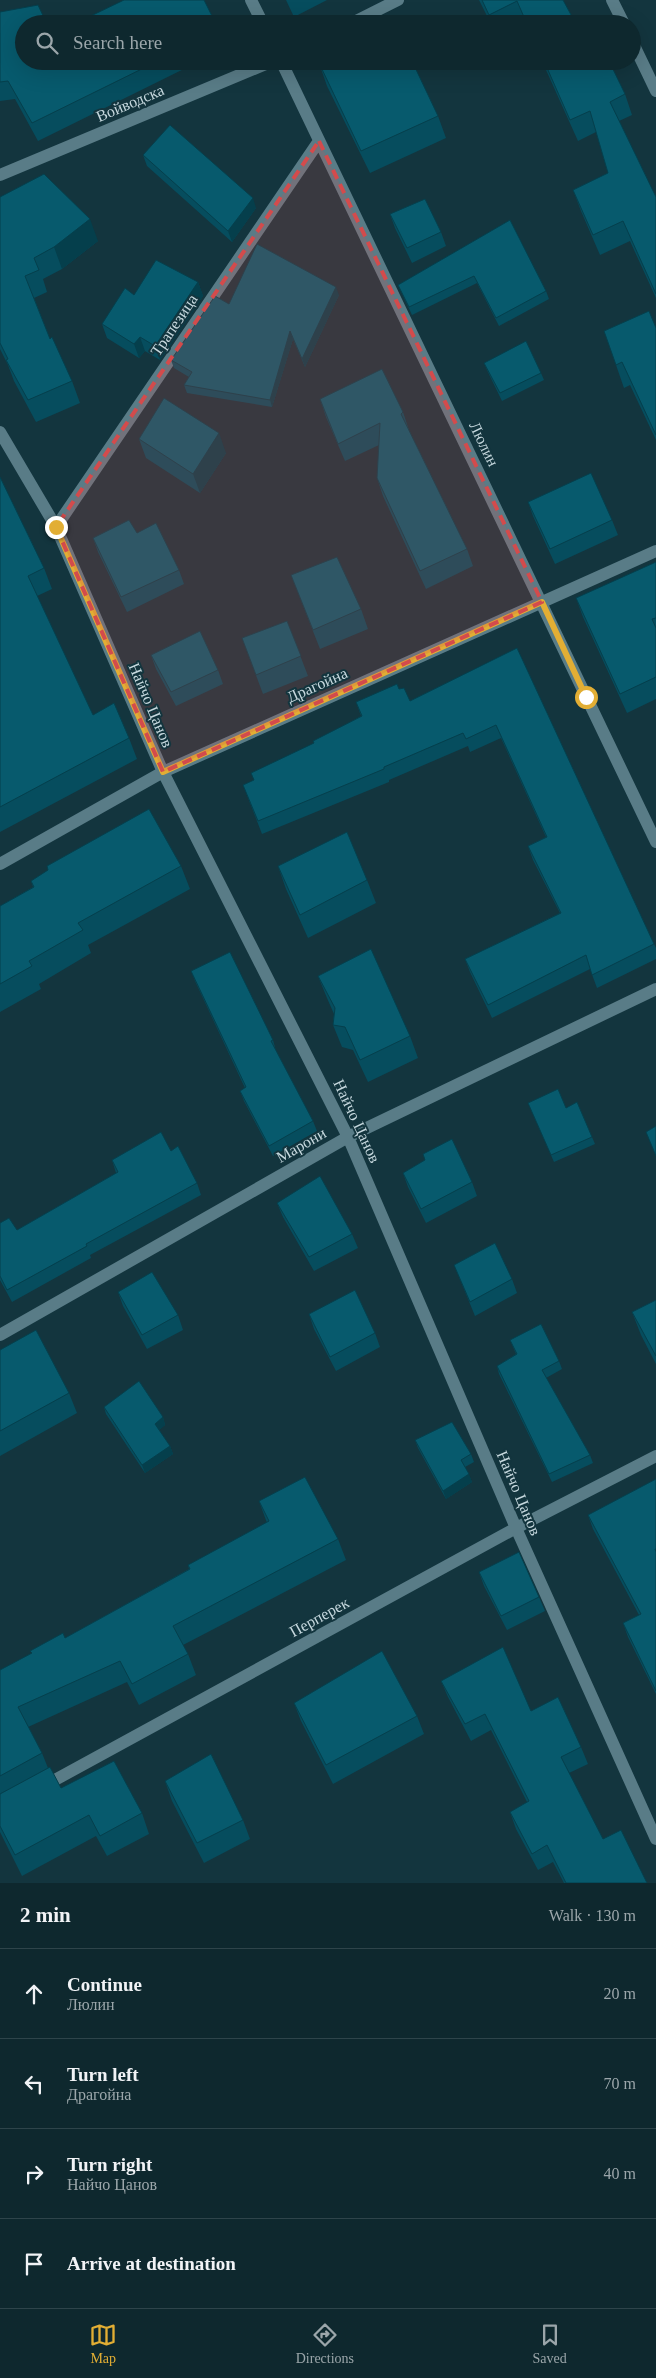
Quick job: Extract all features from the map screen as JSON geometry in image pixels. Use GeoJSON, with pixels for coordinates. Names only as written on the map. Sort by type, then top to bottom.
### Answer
{"type":"FeatureCollection","features":[{"type":"Feature","properties":{"kind":"street"},"geometry":{"type":"LineString","coordinates":[[251,0],[258,15]]}},
{"type":"Feature","properties":{"kind":"street"},"geometry":{"type":"LineString","coordinates":[[368,15],[398,0]]}},
{"type":"Feature","properties":{"kind":"street"},"geometry":{"type":"LineString","coordinates":[[612,0],[620,15]]}},
{"type":"Feature","properties":{"kind":"street"},"geometry":{"type":"LineString","coordinates":[[641,60],[656,91]]}},
{"type":"Feature","properties":{"kind":"street","name":"Войводска"},"geometry":{"type":"LineString","coordinates":[[0,176],[252,70]]}},
{"type":"Feature","properties":{"kind":"street","name":"Люлин"},"geometry":{"type":"LineString","coordinates":[[285,70],[656,842]]}},
{"type":"Feature","properties":{"kind":"street","name":"Трапезица"},"geometry":{"type":"LineString","coordinates":[[56,527],[320,141]]}},
{"type":"Feature","properties":{"kind":"street","name":"Найчо Цанов"},"geometry":{"type":"LineString","coordinates":[[0,432],[56,527],[163,772],[348,1137],[516,1528],[656,1839]]}},
{"type":"Feature","properties":{"kind":"street","name":"Драгойна"},"geometry":{"type":"LineString","coordinates":[[0,864],[163,772],[656,551]]}},
{"type":"Feature","properties":{"kind":"street","name":"Марони"},"geometry":{"type":"LineString","coordinates":[[0,1335],[348,1137],[656,989]]}},
{"type":"Feature","properties":{"kind":"street","name":"Перперек"},"geometry":{"type":"LineString","coordinates":[[35,1791],[516,1528],[656,1456]]}},
{"type":"Feature","properties":{"kind":"highlighted area"},"geometry":{"type":"Polygon","coordinates":[[[319,141],[542,602],[163,772],[56,527],[319,141]]]}},
{"type":"Feature","properties":{"kind":"building"},"geometry":{"type":"Polygon","coordinates":[[[124,0],[204,0],[212,15],[93,15],[124,0]]]}},
{"type":"Feature","properties":{"kind":"building"},"geometry":{"type":"Polygon","coordinates":[[[482,0],[563,0],[571,15],[523,15],[517,1],[489,15],[482,0]]]}},
{"type":"Feature","properties":{"kind":"building"},"geometry":{"type":"Polygon","coordinates":[[[38,5],[43,15],[15,15],[15,70],[140,70],[32,123],[8,81],[0,82],[0,12],[38,5]]]}},
{"type":"Feature","properties":{"kind":"building"},"geometry":{"type":"Polygon","coordinates":[[[322,70],[416,70],[438,116],[361,151],[322,70]]]}},
{"type":"Feature","properties":{"kind":"building"},"geometry":{"type":"Polygon","coordinates":[[[548,70],[613,70],[625,94],[610,102],[656,197],[656,294],[623,221],[593,235],[573,190],[608,173],[590,111],[570,120],[548,70]]]}},
{"type":"Feature","properties":{"kind":"building"},"geometry":{"type":"Polygon","coordinates":[[[170,125],[253,198],[228,231],[143,155],[170,125]]]}},
{"type":"Feature","properties":{"kind":"building"},"geometry":{"type":"Polygon","coordinates":[[[44,174],[90,219],[54,247],[34,258],[39,270],[25,276],[50,339],[52,337],[72,381],[28,400],[6,360],[8,359],[0,343],[0,197],[44,174]]]}},
{"type":"Feature","properties":{"kind":"building"},"geometry":{"type":"Polygon","coordinates":[[[425,199],[441,232],[407,248],[390,214],[425,199]]]}},
{"type":"Feature","properties":{"kind":"building"},"geometry":{"type":"Polygon","coordinates":[[[510,220],[546,291],[496,318],[474,276],[409,307],[398,285],[510,220]]]}},
{"type":"Feature","properties":{"kind":"building"},"geometry":{"type":"Polygon","coordinates":[[[257,244],[336,287],[302,359],[290,331],[270,400],[184,385],[192,372],[171,360],[215,296],[229,304],[257,244]]]}},
{"type":"Feature","properties":{"kind":"building"},"geometry":{"type":"Polygon","coordinates":[[[156,260],[198,282],[155,346],[140,337],[134,344],[102,324],[125,288],[134,295],[156,260]]]}},
{"type":"Feature","properties":{"kind":"building"},"geometry":{"type":"Polygon","coordinates":[[[649,311],[656,328],[656,435],[622,362],[616,365],[604,331],[649,311]]]}},
{"type":"Feature","properties":{"kind":"building"},"geometry":{"type":"Polygon","coordinates":[[[526,341],[541,373],[500,393],[484,363],[526,341]]]}},
{"type":"Feature","properties":{"kind":"building"},"geometry":{"type":"Polygon","coordinates":[[[382,369],[403,412],[401,414],[467,549],[420,571],[377,478],[380,423],[338,444],[320,399],[382,369]]]}},
{"type":"Feature","properties":{"kind":"building"},"geometry":{"type":"Polygon","coordinates":[[[164,398],[219,433],[193,474],[139,439],[164,398]]]}},
{"type":"Feature","properties":{"kind":"building"},"geometry":{"type":"Polygon","coordinates":[[[591,473],[612,520],[550,549],[528,502],[591,473]]]}},
{"type":"Feature","properties":{"kind":"building"},"geometry":{"type":"Polygon","coordinates":[[[0,477],[44,568],[28,576],[93,715],[114,703],[129,738],[0,807],[0,477]]]}},
{"type":"Feature","properties":{"kind":"building"},"geometry":{"type":"Polygon","coordinates":[[[129,520],[137,533],[156,523],[179,570],[121,597],[93,538],[129,520]]]}},
{"type":"Feature","properties":{"kind":"building"},"geometry":{"type":"Polygon","coordinates":[[[337,557],[361,609],[313,630],[291,575],[337,557]]]}},
{"type":"Feature","properties":{"kind":"building"},"geometry":{"type":"Polygon","coordinates":[[[656,562],[656,618],[652,619],[656,628],[656,677],[620,694],[576,598],[656,562]]]}},
{"type":"Feature","properties":{"kind":"building"},"geometry":{"type":"Polygon","coordinates":[[[287,621],[301,656],[256,675],[242,638],[287,621]]]}},
{"type":"Feature","properties":{"kind":"building"},"geometry":{"type":"Polygon","coordinates":[[[200,631],[218,670],[171,692],[151,655],[200,631]]]}},
{"type":"Feature","properties":{"kind":"building"},"geometry":{"type":"Polygon","coordinates":[[[517,648],[654,944],[592,975],[586,955],[488,1005],[465,959],[561,913],[528,846],[547,837],[496,725],[466,739],[463,733],[384,767],[384,769],[258,821],[243,785],[254,780],[251,773],[314,743],[313,741],[362,716],[356,702],[397,684],[399,689],[404,688],[410,701],[517,648]]]}},
{"type":"Feature","properties":{"kind":"building"},"geometry":{"type":"Polygon","coordinates":[[[149,809],[181,866],[78,923],[83,930],[29,961],[32,966],[0,984],[0,906],[34,887],[31,881],[48,870],[47,866],[149,809]]]}},
{"type":"Feature","properties":{"kind":"building"},"geometry":{"type":"Polygon","coordinates":[[[347,832],[367,880],[300,915],[278,866],[347,832]]]}},
{"type":"Feature","properties":{"kind":"building"},"geometry":{"type":"Polygon","coordinates":[[[371,949],[410,1036],[360,1060],[345,1027],[333,1025],[335,1008],[318,976],[371,949]]]}},
{"type":"Feature","properties":{"kind":"building"},"geometry":{"type":"Polygon","coordinates":[[[230,952],[273,1040],[271,1041],[313,1121],[269,1146],[240,1091],[246,1087],[191,971],[230,952]]]}},
{"type":"Feature","properties":{"kind":"building"},"geometry":{"type":"Polygon","coordinates":[[[558,1089],[566,1108],[577,1102],[592,1137],[551,1155],[528,1103],[558,1089]]]}},
{"type":"Feature","properties":{"kind":"building"},"geometry":{"type":"Polygon","coordinates":[[[656,1126],[656,1156],[646,1132],[656,1126]]]}},
{"type":"Feature","properties":{"kind":"building"},"geometry":{"type":"Polygon","coordinates":[[[161,1132],[171,1151],[178,1146],[197,1183],[7,1290],[0,1276],[0,1223],[9,1218],[17,1230],[118,1172],[112,1160],[161,1132]]]}},
{"type":"Feature","properties":{"kind":"building"},"geometry":{"type":"Polygon","coordinates":[[[452,1139],[472,1182],[421,1209],[403,1173],[425,1160],[423,1154],[452,1139]]]}},
{"type":"Feature","properties":{"kind":"building"},"geometry":{"type":"Polygon","coordinates":[[[320,1176],[352,1234],[309,1257],[277,1203],[320,1176]]]}},
{"type":"Feature","properties":{"kind":"building"},"geometry":{"type":"Polygon","coordinates":[[[495,1243],[512,1279],[470,1302],[454,1265],[495,1243]]]}},
{"type":"Feature","properties":{"kind":"building"},"geometry":{"type":"Polygon","coordinates":[[[152,1272],[178,1315],[142,1335],[118,1292],[152,1272]]]}},
{"type":"Feature","properties":{"kind":"building"},"geometry":{"type":"Polygon","coordinates":[[[355,1290],[375,1333],[330,1357],[309,1314],[355,1290]]]}},
{"type":"Feature","properties":{"kind":"building"},"geometry":{"type":"Polygon","coordinates":[[[656,1300],[656,1356],[632,1312],[656,1300]]]}},
{"type":"Feature","properties":{"kind":"building"},"geometry":{"type":"Polygon","coordinates":[[[541,1324],[559,1361],[542,1370],[590,1455],[549,1474],[497,1366],[517,1354],[510,1340],[541,1324]]]}},
{"type":"Feature","properties":{"kind":"building"},"geometry":{"type":"Polygon","coordinates":[[[36,1330],[69,1393],[0,1431],[0,1350],[36,1330]]]}},
{"type":"Feature","properties":{"kind":"building"},"geometry":{"type":"Polygon","coordinates":[[[139,1381],[163,1417],[155,1424],[170,1446],[142,1465],[104,1407],[139,1381]]]}},
{"type":"Feature","properties":{"kind":"building"},"geometry":{"type":"Polygon","coordinates":[[[452,1422],[471,1454],[461,1460],[469,1474],[443,1491],[415,1440],[452,1422]]]}},
{"type":"Feature","properties":{"kind":"building"},"geometry":{"type":"Polygon","coordinates":[[[305,1477],[338,1539],[173,1626],[188,1654],[132,1684],[120,1661],[18,1707],[42,1753],[0,1776],[0,1670],[32,1653],[30,1651],[63,1633],[65,1638],[190,1569],[188,1565],[269,1521],[259,1501],[305,1477]]]}},
{"type":"Feature","properties":{"kind":"building"},"geometry":{"type":"Polygon","coordinates":[[[656,1479],[656,1691],[623,1623],[641,1614],[588,1515],[656,1479]]]}},
{"type":"Feature","properties":{"kind":"building"},"geometry":{"type":"Polygon","coordinates":[[[519,1552],[539,1597],[501,1616],[479,1572],[519,1552]]]}},
{"type":"Feature","properties":{"kind":"building"},"geometry":{"type":"Polygon","coordinates":[[[503,1647],[531,1711],[558,1697],[581,1747],[561,1757],[603,1839],[621,1830],[647,1883],[566,1883],[547,1845],[532,1854],[510,1812],[529,1801],[485,1714],[465,1724],[441,1681],[503,1647]]]}},
{"type":"Feature","properties":{"kind":"building"},"geometry":{"type":"Polygon","coordinates":[[[382,1651],[417,1716],[326,1765],[294,1703],[382,1651]]]}},
{"type":"Feature","properties":{"kind":"building"},"geometry":{"type":"Polygon","coordinates":[[[211,1754],[243,1820],[197,1843],[165,1781],[211,1754]]]}},
{"type":"Feature","properties":{"kind":"building"},"geometry":{"type":"Polygon","coordinates":[[[114,1761],[142,1813],[100,1836],[89,1815],[15,1855],[0,1826],[0,1794],[50,1767],[61,1788],[114,1761]]]}},
{"type":"Feature","properties":{"kind":"route"},"geometry":{"type":"LineString","coordinates":[[56,527],[163,772],[542,602],[586,697]]}}]}
